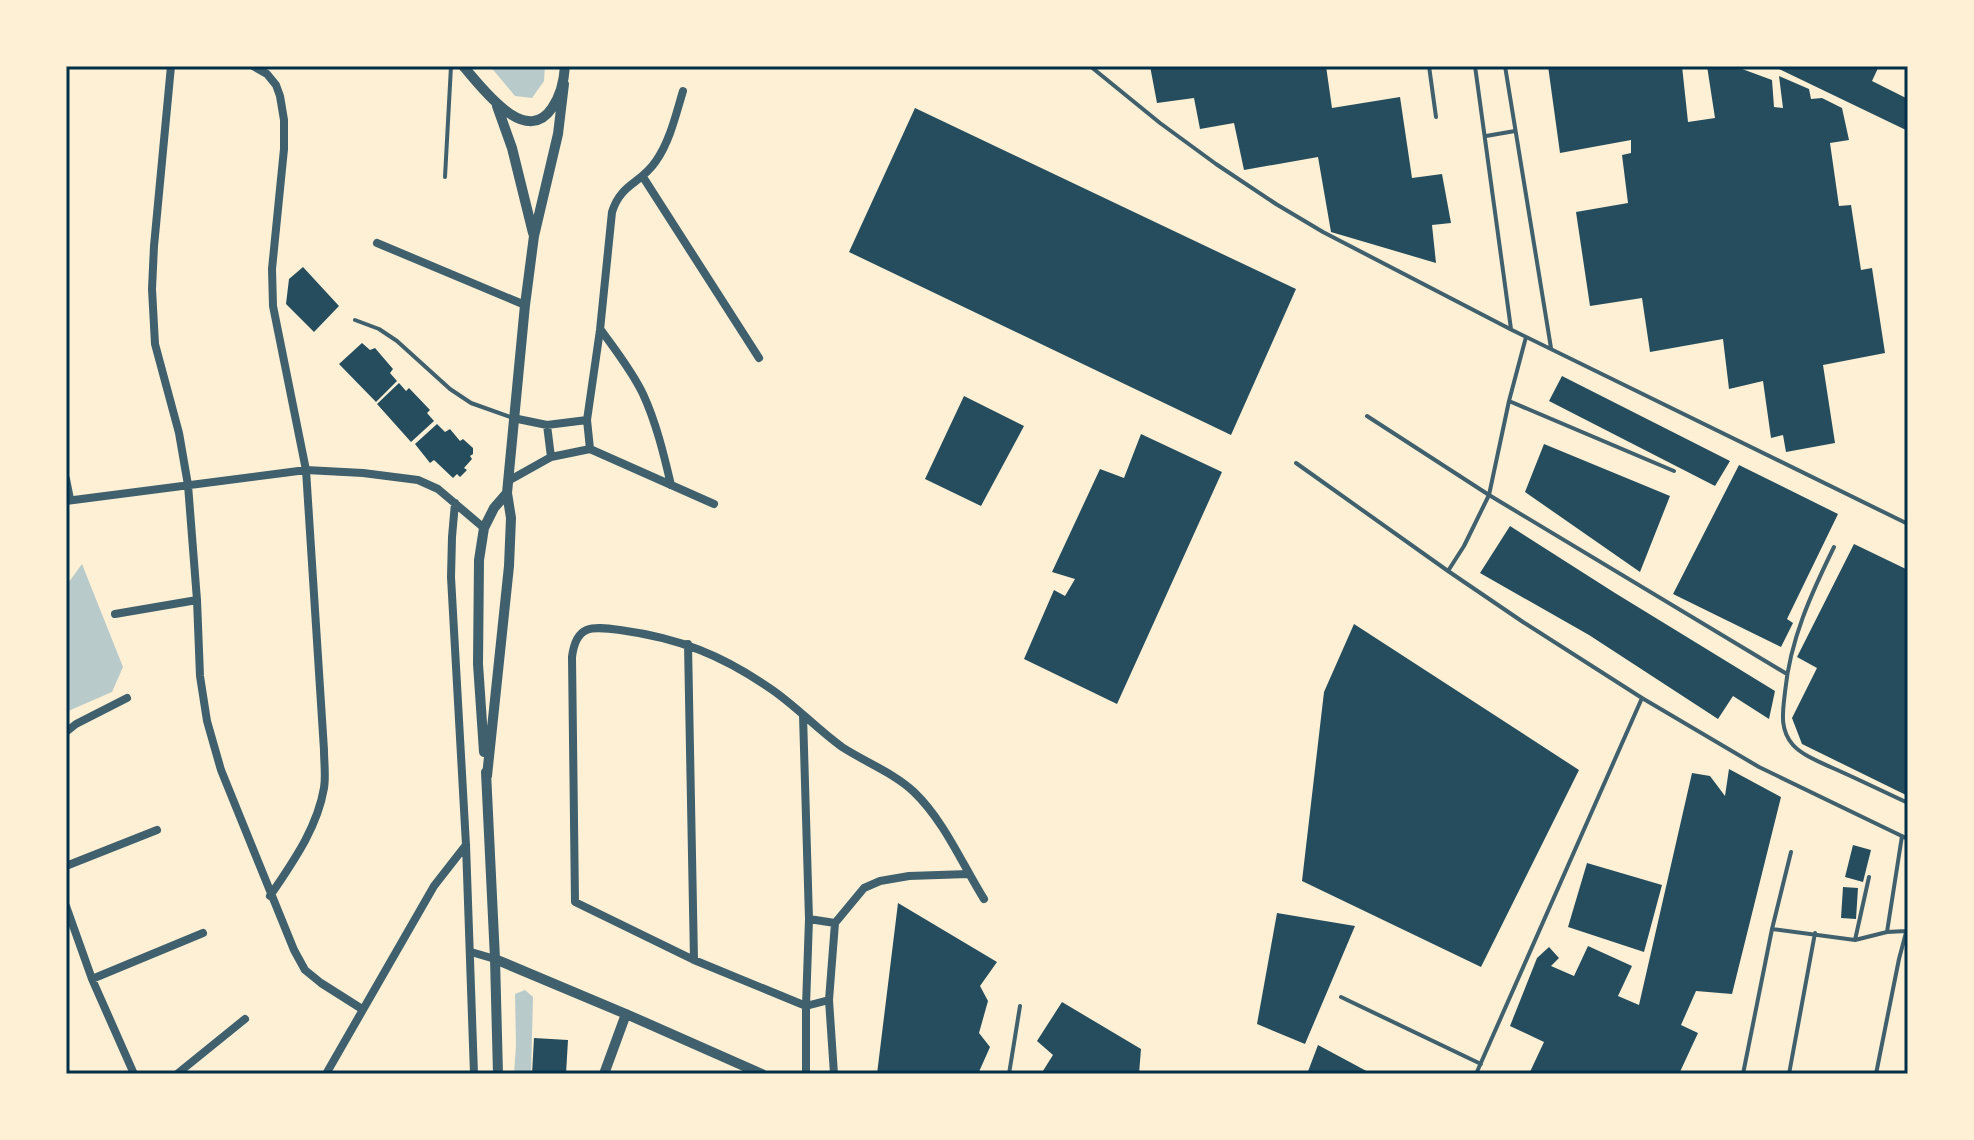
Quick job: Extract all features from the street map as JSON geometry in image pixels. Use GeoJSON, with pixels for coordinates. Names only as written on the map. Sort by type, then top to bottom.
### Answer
{"type":"FeatureCollection","features":[{"type":"Feature","properties":{"kind":"street"},"geometry":{"type":"LineString","coordinates":[[171,66],[154,246],[152,289],[155,344],[179,433],[188,485],[200,676],[207,721],[221,770],[294,950],[305,970],[362,1009]]}},
{"type":"Feature","properties":{"kind":"street"},"geometry":{"type":"LineString","coordinates":[[253,66],[267,74],[276,85],[284,120],[272,269],[273,306],[306,470],[324,750],[324,787],[316,815],[308,836],[270,896]]}},
{"type":"Feature","properties":{"kind":"street"},"geometry":{"type":"LineString","coordinates":[[463,66],[496,104],[515,117],[536,121],[545,117],[564,84]]}},
{"type":"Feature","properties":{"kind":"street"},"geometry":{"type":"LineString","coordinates":[[487,776],[509,566],[511,518],[507,487],[525,305],[534,236],[558,134],[565,66]]}},
{"type":"Feature","properties":{"kind":"street"},"geometry":{"type":"LineString","coordinates":[[590,449],[587,420],[612,212],[616,198],[643,177],[657,161],[683,91]]}},
{"type":"Feature","properties":{"kind":"street"},"geometry":{"type":"LineString","coordinates":[[496,104],[516,162],[534,236]]}},
{"type":"Feature","properties":{"kind":"street"},"geometry":{"type":"LineString","coordinates":[[643,177],[759,358]]}},
{"type":"Feature","properties":{"kind":"street"},"geometry":{"type":"LineString","coordinates":[[377,243],[525,305]]}},
{"type":"Feature","properties":{"kind":"street"},"geometry":{"type":"LineString","coordinates":[[600,330],[643,395],[671,485]]}},
{"type":"Feature","properties":{"kind":"street"},"geometry":{"type":"LineString","coordinates":[[513,418],[547,425],[587,420]]}},
{"type":"Feature","properties":{"kind":"street"},"geometry":{"type":"LineString","coordinates":[[547,425],[551,457]]}},
{"type":"Feature","properties":{"kind":"street"},"geometry":{"type":"LineString","coordinates":[[498,1074],[487,776],[478,664],[479,560],[484,528],[507,487],[551,457],[590,449],[714,504]]}},
{"type":"Feature","properties":{"kind":"street"},"geometry":{"type":"LineString","coordinates":[[66,479],[68,500],[306,470],[363,473],[418,480],[438,489],[484,528]]}},
{"type":"Feature","properties":{"kind":"street"},"geometry":{"type":"LineString","coordinates":[[455,503],[451,577],[471,952],[474,1074]]}},
{"type":"Feature","properties":{"kind":"street"},"geometry":{"type":"LineString","coordinates":[[115,614],[197,600]]}},
{"type":"Feature","properties":{"kind":"street"},"geometry":{"type":"LineString","coordinates":[[829,1000],[806,1006],[694,960],[575,902],[572,657],[578,635],[587,630],[609,629],[688,644],[719,658],[773,690],[842,746],[912,790],[947,835],[984,899]]}},
{"type":"Feature","properties":{"kind":"street"},"geometry":{"type":"LineString","coordinates":[[688,644],[694,960]]}},
{"type":"Feature","properties":{"kind":"street"},"geometry":{"type":"LineString","coordinates":[[66,732],[127,698]]}},
{"type":"Feature","properties":{"kind":"street"},"geometry":{"type":"LineString","coordinates":[[803,715],[809,919],[806,1074]]}},
{"type":"Feature","properties":{"kind":"street"},"geometry":{"type":"LineString","coordinates":[[66,866],[157,830]]}},
{"type":"Feature","properties":{"kind":"street"},"geometry":{"type":"LineString","coordinates":[[326,1074],[434,886],[466,845]]}},
{"type":"Feature","properties":{"kind":"street"},"geometry":{"type":"LineString","coordinates":[[834,1074],[829,1000],[835,923],[864,888],[880,881],[909,876],[968,874]]}},
{"type":"Feature","properties":{"kind":"street"},"geometry":{"type":"LineString","coordinates":[[66,906],[70,934],[134,1074]]}},
{"type":"Feature","properties":{"kind":"street"},"geometry":{"type":"LineString","coordinates":[[809,919],[835,923]]}},
{"type":"Feature","properties":{"kind":"street"},"geometry":{"type":"LineString","coordinates":[[92,979],[203,933]]}},
{"type":"Feature","properties":{"kind":"street"},"geometry":{"type":"LineString","coordinates":[[471,952],[495,959],[762,1074]]}},
{"type":"Feature","properties":{"kind":"street"},"geometry":{"type":"LineString","coordinates":[[604,1074],[626,1014]]}},
{"type":"Feature","properties":{"kind":"street"},"geometry":{"type":"LineString","coordinates":[[177,1074],[245,1019]]}},
{"type":"Feature","properties":{"kind":"lane"},"geometry":{"type":"LineString","coordinates":[[445,177],[451,66]]}},
{"type":"Feature","properties":{"kind":"lane"},"geometry":{"type":"LineString","coordinates":[[1090,66],[1160,123],[1276,204],[1323,232],[1526,337],[1908,524]]}},
{"type":"Feature","properties":{"kind":"lane"},"geometry":{"type":"LineString","coordinates":[[1429,66],[1436,117]]}},
{"type":"Feature","properties":{"kind":"lane"},"geometry":{"type":"LineString","coordinates":[[1475,66],[1512,330]]}},
{"type":"Feature","properties":{"kind":"lane"},"geometry":{"type":"LineString","coordinates":[[1505,66],[1551,348]]}},
{"type":"Feature","properties":{"kind":"lane"},"geometry":{"type":"LineString","coordinates":[[1485,137],[1515,131]]}},
{"type":"Feature","properties":{"kind":"lane"},"geometry":{"type":"LineString","coordinates":[[355,320],[379,329],[397,341],[450,389],[471,403],[513,418]]}},
{"type":"Feature","properties":{"kind":"lane"},"geometry":{"type":"LineString","coordinates":[[1448,571],[1489,495],[1526,337]]}},
{"type":"Feature","properties":{"kind":"lane"},"geometry":{"type":"LineString","coordinates":[[1509,401],[1674,471]]}},
{"type":"Feature","properties":{"kind":"lane"},"geometry":{"type":"LineString","coordinates":[[1367,416],[1489,495],[1787,674]]}},
{"type":"Feature","properties":{"kind":"lane"},"geometry":{"type":"LineString","coordinates":[[1296,463],[1523,622],[1642,698],[1759,767],[1908,839]]}},
{"type":"Feature","properties":{"kind":"lane"},"geometry":{"type":"LineString","coordinates":[[1834,547],[1797,630],[1787,674],[1782,719],[1786,735],[1795,747],[1816,760],[1908,803]]}},
{"type":"Feature","properties":{"kind":"lane"},"geometry":{"type":"LineString","coordinates":[[1476,1074],[1642,698]]}},
{"type":"Feature","properties":{"kind":"lane"},"geometry":{"type":"LineString","coordinates":[[1887,932],[1902,836]]}},
{"type":"Feature","properties":{"kind":"lane"},"geometry":{"type":"LineString","coordinates":[[1743,1074],[1791,852]]}},
{"type":"Feature","properties":{"kind":"lane"},"geometry":{"type":"LineString","coordinates":[[1855,940],[1869,877]]}},
{"type":"Feature","properties":{"kind":"lane"},"geometry":{"type":"LineString","coordinates":[[1772,929],[1855,940],[1908,929],[1876,1074]]}},
{"type":"Feature","properties":{"kind":"lane"},"geometry":{"type":"LineString","coordinates":[[1789,1074],[1815,933]]}},
{"type":"Feature","properties":{"kind":"lane"},"geometry":{"type":"LineString","coordinates":[[1341,997],[1481,1064]]}},
{"type":"Feature","properties":{"kind":"lane"},"geometry":{"type":"LineString","coordinates":[[1009,1074],[1020,1006]]}},
{"type":"Feature","properties":{"kind":"shaded area"},"geometry":{"type":"Polygon","coordinates":[[[490,66],[545,66],[544,81],[532,98],[515,96],[490,66]]]}},
{"type":"Feature","properties":{"kind":"shaded area"},"geometry":{"type":"Polygon","coordinates":[[[82,564],[123,667],[112,692],[66,712],[66,586],[82,564]]]}},
{"type":"Feature","properties":{"kind":"shaded area"},"geometry":{"type":"Polygon","coordinates":[[[525,990],[533,997],[531,1074],[514,1074],[515,994],[525,990]]]}},
{"type":"Feature","properties":{"kind":"building"},"geometry":{"type":"Polygon","coordinates":[[[1150,66],[1326,66],[1332,108],[1400,97],[1412,178],[1442,174],[1451,223],[1432,225],[1436,263],[1331,232],[1318,157],[1244,170],[1234,123],[1200,129],[1194,98],[1157,103],[1150,66]]]}},
{"type":"Feature","properties":{"kind":"building"},"geometry":{"type":"Polygon","coordinates":[[[1548,66],[1682,66],[1688,122],[1715,118],[1707,66],[1734,66],[1772,80],[1774,107],[1783,108],[1779,76],[1809,89],[1811,99],[1822,98],[1842,108],[1849,140],[1830,143],[1839,206],[1851,205],[1861,270],[1872,268],[1885,353],[1823,365],[1835,443],[1786,452],[1783,435],[1771,438],[1763,381],[1729,389],[1723,339],[1650,352],[1642,298],[1590,306],[1576,212],[1628,203],[1622,155],[1631,153],[1631,140],[1560,153],[1548,66]]]}},
{"type":"Feature","properties":{"kind":"building"},"geometry":{"type":"Polygon","coordinates":[[[1773,66],[1879,66],[1872,81],[1908,99],[1908,131],[1773,66]]]}},
{"type":"Feature","properties":{"kind":"building"},"geometry":{"type":"Polygon","coordinates":[[[915,108],[1296,289],[1231,435],[849,252],[915,108]]]}},
{"type":"Feature","properties":{"kind":"building"},"geometry":{"type":"Polygon","coordinates":[[[303,267],[339,306],[314,332],[286,304],[289,279],[303,267]]]}},
{"type":"Feature","properties":{"kind":"building"},"geometry":{"type":"Polygon","coordinates":[[[362,343],[370,350],[375,348],[393,369],[390,373],[397,381],[376,402],[339,364],[362,343]]]}},
{"type":"Feature","properties":{"kind":"building"},"geometry":{"type":"Polygon","coordinates":[[[1562,376],[1730,461],[1715,486],[1549,401],[1562,376]]]}},
{"type":"Feature","properties":{"kind":"building"},"geometry":{"type":"Polygon","coordinates":[[[399,383],[406,391],[409,388],[430,410],[427,413],[434,421],[411,442],[377,404],[399,383]]]}},
{"type":"Feature","properties":{"kind":"building"},"geometry":{"type":"Polygon","coordinates":[[[964,396],[1024,426],[981,506],[925,479],[964,396]]]}},
{"type":"Feature","properties":{"kind":"building"},"geometry":{"type":"Polygon","coordinates":[[[437,424],[445,432],[450,429],[460,441],[463,439],[473,448],[472,459],[460,477],[457,474],[453,478],[434,460],[430,463],[415,444],[437,424]]]}},
{"type":"Feature","properties":{"kind":"building"},"geometry":{"type":"Polygon","coordinates":[[[1141,434],[1222,472],[1117,704],[1024,659],[1054,590],[1065,596],[1075,579],[1052,572],[1100,469],[1124,478],[1141,434]]]}},
{"type":"Feature","properties":{"kind":"building"},"geometry":{"type":"Polygon","coordinates":[[[1544,444],[1670,496],[1640,572],[1525,492],[1544,444]]]}},
{"type":"Feature","properties":{"kind":"building"},"geometry":{"type":"Polygon","coordinates":[[[1739,465],[1838,514],[1787,619],[1793,623],[1781,647],[1673,594],[1739,465]]]}},
{"type":"Feature","properties":{"kind":"building"},"geometry":{"type":"Polygon","coordinates":[[[1510,526],[1775,691],[1769,719],[1733,696],[1718,719],[1589,635],[1480,573],[1510,526]]]}},
{"type":"Feature","properties":{"kind":"building"},"geometry":{"type":"Polygon","coordinates":[[[1854,544],[1908,570],[1908,796],[1802,744],[1792,718],[1817,668],[1797,657],[1854,544]]]}},
{"type":"Feature","properties":{"kind":"building"},"geometry":{"type":"Polygon","coordinates":[[[1354,624],[1579,770],[1481,967],[1302,881],[1324,692],[1354,624]]]}},
{"type":"Feature","properties":{"kind":"building"},"geometry":{"type":"Polygon","coordinates":[[[1729,769],[1781,797],[1732,994],[1696,991],[1681,1025],[1698,1033],[1679,1074],[1529,1074],[1544,1042],[1510,1026],[1537,958],[1549,947],[1559,958],[1551,966],[1574,976],[1588,946],[1632,966],[1618,996],[1639,1005],[1692,773],[1710,776],[1725,796],[1729,769]]]}},
{"type":"Feature","properties":{"kind":"building"},"geometry":{"type":"Polygon","coordinates":[[[1853,845],[1871,850],[1863,882],[1845,877],[1853,845]]]}},
{"type":"Feature","properties":{"kind":"building"},"geometry":{"type":"Polygon","coordinates":[[[1587,863],[1662,885],[1644,952],[1568,927],[1587,863]]]}},
{"type":"Feature","properties":{"kind":"building"},"geometry":{"type":"Polygon","coordinates":[[[1843,887],[1858,888],[1856,919],[1841,918],[1843,887]]]}},
{"type":"Feature","properties":{"kind":"building"},"geometry":{"type":"Polygon","coordinates":[[[898,903],[997,962],[980,986],[988,1001],[979,1033],[990,1047],[978,1074],[877,1074],[898,903]]]}},
{"type":"Feature","properties":{"kind":"building"},"geometry":{"type":"Polygon","coordinates":[[[1277,913],[1355,926],[1305,1044],[1257,1024],[1277,913]]]}},
{"type":"Feature","properties":{"kind":"building"},"geometry":{"type":"Polygon","coordinates":[[[1062,1002],[1141,1049],[1139,1074],[1041,1074],[1053,1055],[1037,1041],[1062,1002]]]}},
{"type":"Feature","properties":{"kind":"building"},"geometry":{"type":"Polygon","coordinates":[[[534,1038],[568,1040],[566,1074],[532,1074],[534,1038]]]}},
{"type":"Feature","properties":{"kind":"building"},"geometry":{"type":"Polygon","coordinates":[[[1318,1045],[1372,1074],[1307,1074],[1318,1045]]]}}]}
